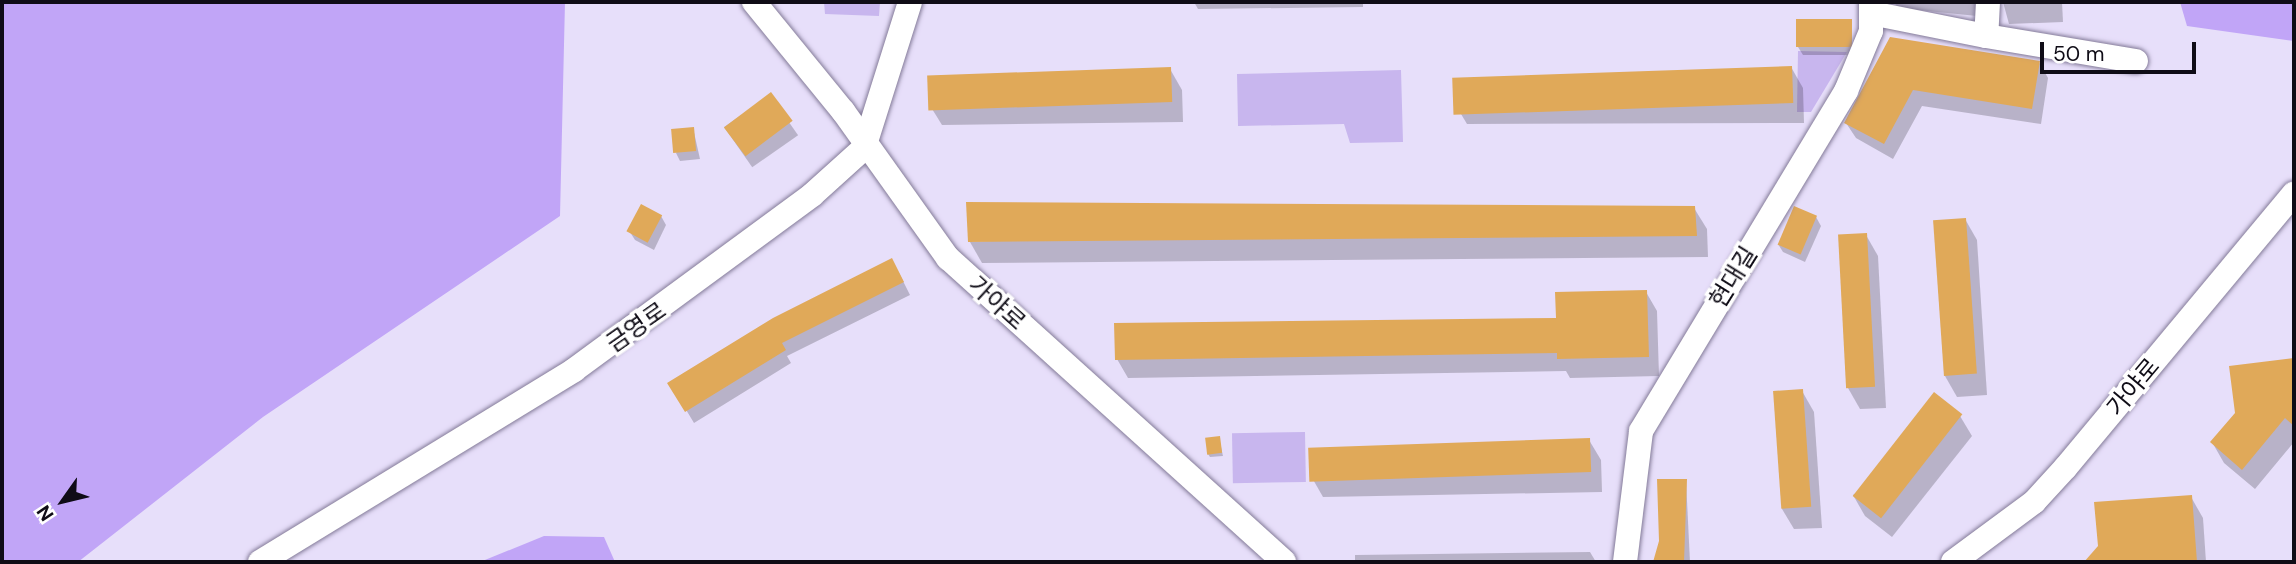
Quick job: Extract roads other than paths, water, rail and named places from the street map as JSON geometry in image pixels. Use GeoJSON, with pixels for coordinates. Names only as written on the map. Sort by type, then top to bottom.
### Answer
{"type":"FeatureCollection","features":[{"type":"Feature","properties":{"kind":"street","name":"가야로"},"geometry":{"type":"LineString","coordinates":[[754,2],[843,111],[864,148],[948,258],[1284,562]]}},
{"type":"Feature","properties":{"kind":"street"},"geometry":{"type":"LineString","coordinates":[[864,148],[910,2]]}},
{"type":"Feature","properties":{"kind":"street"},"geometry":{"type":"LineString","coordinates":[[1986,36],[1988,2]]}},
{"type":"Feature","properties":{"kind":"street"},"geometry":{"type":"LineString","coordinates":[[1871,7],[1986,36],[2136,61]]}},
{"type":"Feature","properties":{"kind":"street","name":"현대길"},"geometry":{"type":"LineString","coordinates":[[1625,562],[1641,430],[1846,91],[1871,31],[1871,7]]}},
{"type":"Feature","properties":{"kind":"street","name":"금영로"},"geometry":{"type":"LineString","coordinates":[[260,562],[574,370],[812,195],[864,148]]}},
{"type":"Feature","properties":{"kind":"street","name":"가야로"},"geometry":{"type":"LineString","coordinates":[[1953,562],[2058,476],[2294,193]]}}]}
